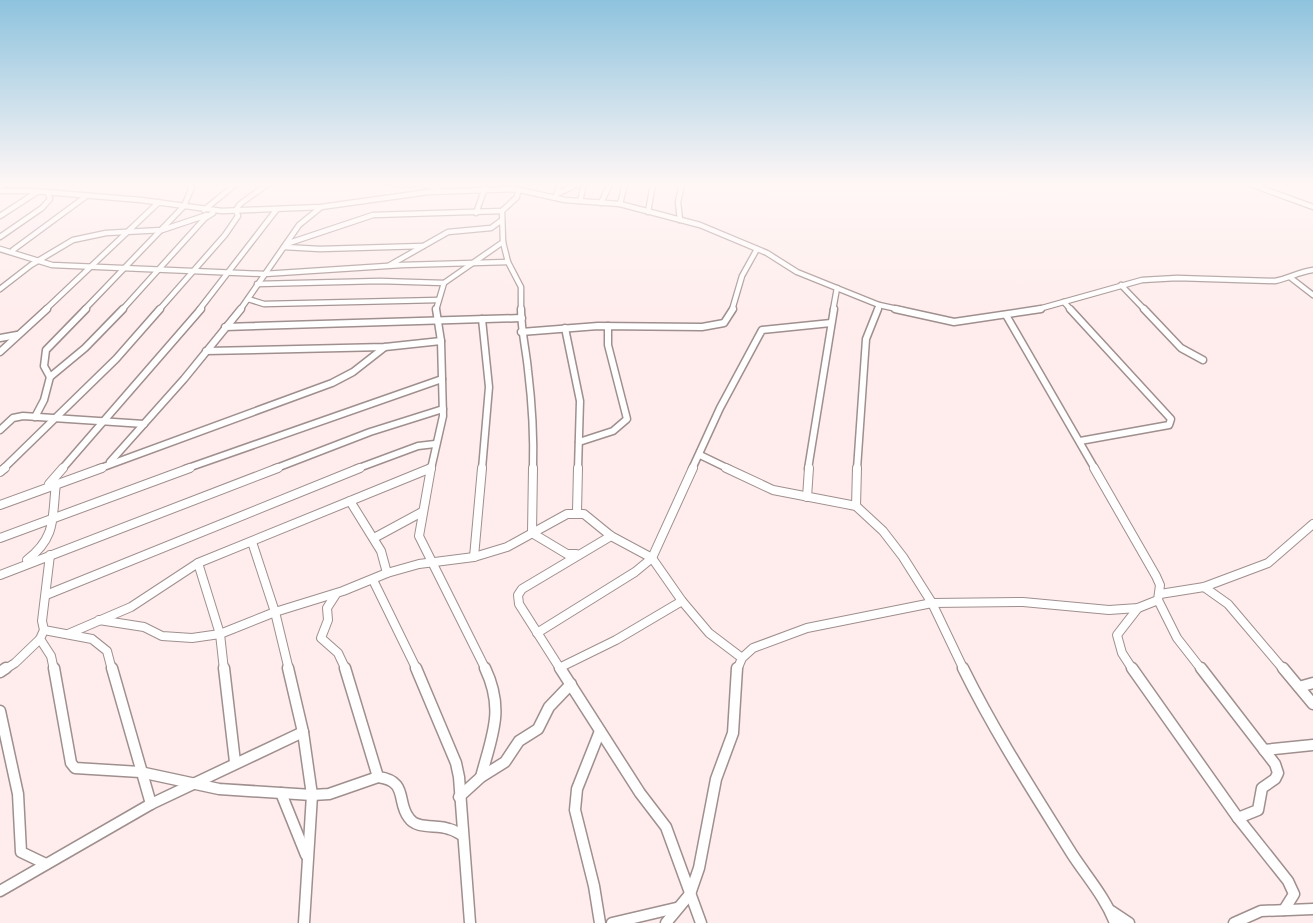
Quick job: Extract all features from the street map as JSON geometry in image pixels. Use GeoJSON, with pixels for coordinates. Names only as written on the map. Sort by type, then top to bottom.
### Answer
{"type":"FeatureCollection","features":[{"type":"Feature","properties":{"kind":"street"},"geometry":{"type":"LineString","coordinates":[[0,237],[14,227]]}},
{"type":"Feature","properties":{"kind":"street"},"geometry":{"type":"LineString","coordinates":[[13,250],[44,227]]}},
{"type":"Feature","properties":{"kind":"street"},"geometry":{"type":"LineString","coordinates":[[0,352],[135,227]]}},
{"type":"Feature","properties":{"kind":"street"},"geometry":{"type":"LineString","coordinates":[[50,377],[44,366],[46,350],[165,227]]}},
{"type":"Feature","properties":{"kind":"street"},"geometry":{"type":"LineString","coordinates":[[0,289],[36,262],[74,240],[106,233],[162,230],[171,227]]}},
{"type":"Feature","properties":{"kind":"street"},"geometry":{"type":"LineString","coordinates":[[35,417],[44,400],[50,377],[85,348],[160,271],[197,227]]}},
{"type":"Feature","properties":{"kind":"street"},"geometry":{"type":"LineString","coordinates":[[0,472],[123,351],[193,273],[227,227]]}},
{"type":"Feature","properties":{"kind":"street"},"geometry":{"type":"LineString","coordinates":[[47,487],[107,420],[229,274],[264,227]]}},
{"type":"Feature","properties":{"kind":"street"},"geometry":{"type":"LineString","coordinates":[[106,465],[207,351],[248,299],[298,227]]}},
{"type":"Feature","properties":{"kind":"street"},"geometry":{"type":"LineString","coordinates":[[285,245],[337,227]]}},
{"type":"Feature","properties":{"kind":"street"},"geometry":{"type":"LineString","coordinates":[[388,266],[447,232],[492,227]]}},
{"type":"Feature","properties":{"kind":"street"},"geometry":{"type":"LineString","coordinates":[[502,227],[508,262],[521,287],[521,332],[528,368],[534,436],[532,533]]}},
{"type":"Feature","properties":{"kind":"street"},"geometry":{"type":"LineString","coordinates":[[706,227],[773,256],[797,272],[879,305],[954,322],[1006,315],[1065,302],[1121,285],[1155,279],[1255,281],[1291,278],[1296,273],[1313,270]]}},
{"type":"Feature","properties":{"kind":"street"},"geometry":{"type":"LineString","coordinates":[[257,284],[444,283],[503,242]]}},
{"type":"Feature","properties":{"kind":"street"},"geometry":{"type":"LineString","coordinates":[[285,245],[320,249],[423,246]]}},
{"type":"Feature","properties":{"kind":"street"},"geometry":{"type":"LineString","coordinates":[[0,249],[13,250],[36,262],[89,268],[229,274],[508,262]]}},
{"type":"Feature","properties":{"kind":"street"},"geometry":{"type":"LineString","coordinates":[[521,332],[608,326],[702,327],[724,323],[734,307],[742,276],[757,249]]}},
{"type":"Feature","properties":{"kind":"street"},"geometry":{"type":"LineString","coordinates":[[1291,278],[1313,296]]}},
{"type":"Feature","properties":{"kind":"street"},"geometry":{"type":"LineString","coordinates":[[444,283],[438,300],[443,409],[418,536],[494,687],[497,718],[481,777]]}},
{"type":"Feature","properties":{"kind":"street"},"geometry":{"type":"LineString","coordinates":[[1121,285],[1186,352],[1203,360]]}},
{"type":"Feature","properties":{"kind":"street"},"geometry":{"type":"LineString","coordinates":[[807,497],[809,458],[837,288]]}},
{"type":"Feature","properties":{"kind":"street"},"geometry":{"type":"LineString","coordinates":[[248,299],[264,304],[438,300]]}},
{"type":"Feature","properties":{"kind":"street"},"geometry":{"type":"LineString","coordinates":[[1065,302],[1172,419],[1169,425],[1156,429],[1080,441]]}},
{"type":"Feature","properties":{"kind":"street"},"geometry":{"type":"LineString","coordinates":[[856,506],[857,441],[866,339],[879,305]]}},
{"type":"Feature","properties":{"kind":"street"},"geometry":{"type":"LineString","coordinates":[[1006,315],[1156,576],[1159,597],[1177,638],[1275,764],[1278,773],[1275,779],[1262,788],[1258,810],[1238,818]]}},
{"type":"Feature","properties":{"kind":"street"},"geometry":{"type":"LineString","coordinates":[[225,327],[522,318]]}},
{"type":"Feature","properties":{"kind":"street"},"geometry":{"type":"LineString","coordinates":[[474,557],[488,405],[482,319]]}},
{"type":"Feature","properties":{"kind":"street"},"geometry":{"type":"LineString","coordinates":[[537,633],[634,572],[652,558],[720,408],[762,330],[831,323]]}},
{"type":"Feature","properties":{"kind":"street"},"geometry":{"type":"LineString","coordinates":[[579,442],[605,434],[623,425],[627,419],[608,345],[608,326]]}},
{"type":"Feature","properties":{"kind":"street"},"geometry":{"type":"LineString","coordinates":[[565,328],[580,401],[577,512]]}},
{"type":"Feature","properties":{"kind":"street"},"geometry":{"type":"LineString","coordinates":[[0,338],[17,335]]}},
{"type":"Feature","properties":{"kind":"street"},"geometry":{"type":"LineString","coordinates":[[207,351],[385,346],[441,341]]}},
{"type":"Feature","properties":{"kind":"street"},"geometry":{"type":"LineString","coordinates":[[0,505],[332,383],[353,372],[385,346]]}},
{"type":"Feature","properties":{"kind":"street"},"geometry":{"type":"LineString","coordinates":[[0,538],[234,451],[442,379]]}},
{"type":"Feature","properties":{"kind":"street"},"geometry":{"type":"LineString","coordinates":[[0,575],[369,432],[443,409]]}},
{"type":"Feature","properties":{"kind":"street"},"geometry":{"type":"LineString","coordinates":[[0,430],[18,416],[144,424]]}},
{"type":"Feature","properties":{"kind":"street"},"geometry":{"type":"LineString","coordinates":[[46,595],[388,456],[418,446],[435,444]]}},
{"type":"Feature","properties":{"kind":"street"},"geometry":{"type":"LineString","coordinates":[[700,455],[773,490],[856,506],[870,516],[893,543],[932,603],[984,711],[1086,876],[1108,904],[1115,923]]}},
{"type":"Feature","properties":{"kind":"street"},"geometry":{"type":"LineString","coordinates":[[68,634],[131,607],[198,563],[431,468]]}},
{"type":"Feature","properties":{"kind":"street"},"geometry":{"type":"LineString","coordinates":[[16,568],[46,545],[53,518],[56,483]]}},
{"type":"Feature","properties":{"kind":"street"},"geometry":{"type":"LineString","coordinates":[[351,501],[381,551],[387,573]]}},
{"type":"Feature","properties":{"kind":"street"},"geometry":{"type":"LineString","coordinates":[[374,538],[422,512]]}},
{"type":"Feature","properties":{"kind":"street"},"geometry":{"type":"LineString","coordinates":[[99,620],[144,627],[162,636],[192,638],[220,634],[387,573],[431,563],[474,557],[507,547],[567,514],[577,512],[584,514],[611,536],[652,558],[682,601],[709,633],[742,658]]}},
{"type":"Feature","properties":{"kind":"street"},"geometry":{"type":"LineString","coordinates":[[666,923],[690,894],[699,868],[716,779],[733,733],[737,669],[742,658],[753,648],[807,628],[932,603],[1023,602],[1109,610],[1138,608],[1159,597],[1204,587],[1268,563],[1313,524]]}},
{"type":"Feature","properties":{"kind":"street"},"geometry":{"type":"LineString","coordinates":[[532,533],[561,551],[578,555]]}},
{"type":"Feature","properties":{"kind":"street"},"geometry":{"type":"LineString","coordinates":[[611,536],[533,581],[518,595],[519,604],[640,793],[666,827],[700,923]]}},
{"type":"Feature","properties":{"kind":"street"},"geometry":{"type":"LineString","coordinates":[[252,542],[275,612],[303,732],[312,795],[304,923]]}},
{"type":"Feature","properties":{"kind":"street"},"geometry":{"type":"LineString","coordinates":[[50,555],[42,635],[51,657],[71,763],[75,768],[91,771],[140,772],[219,789],[312,795],[329,794],[378,777],[386,778],[400,788],[408,818],[416,824],[448,828],[462,835]]}},
{"type":"Feature","properties":{"kind":"street"},"geometry":{"type":"LineString","coordinates":[[198,563],[220,634],[235,762]]}},
{"type":"Feature","properties":{"kind":"street"},"geometry":{"type":"LineString","coordinates":[[373,580],[406,644],[456,763],[470,923]]}},
{"type":"Feature","properties":{"kind":"street"},"geometry":{"type":"LineString","coordinates":[[1204,587],[1228,604],[1313,704]]}},
{"type":"Feature","properties":{"kind":"street"},"geometry":{"type":"LineString","coordinates":[[337,592],[327,608],[328,620],[321,639],[338,653],[343,661],[378,777]]}},
{"type":"Feature","properties":{"kind":"street"},"geometry":{"type":"LineString","coordinates":[[559,668],[616,640],[682,601]]}},
{"type":"Feature","properties":{"kind":"street"},"geometry":{"type":"LineString","coordinates":[[1138,608],[1117,635],[1122,653],[1238,818],[1293,888],[1294,894],[1284,910]]}},
{"type":"Feature","properties":{"kind":"street"},"geometry":{"type":"LineString","coordinates":[[0,672],[15,663],[42,635],[68,634],[92,639],[107,651],[151,804]]}},
{"type":"Feature","properties":{"kind":"street"},"geometry":{"type":"LineString","coordinates":[[1299,687],[1313,682]]}},
{"type":"Feature","properties":{"kind":"street"},"geometry":{"type":"LineString","coordinates":[[459,797],[481,777],[506,762],[519,741],[538,729],[549,707],[571,684]]}},
{"type":"Feature","properties":{"kind":"street"},"geometry":{"type":"LineString","coordinates":[[0,711],[18,794],[21,852],[46,864]]}},
{"type":"Feature","properties":{"kind":"street"},"geometry":{"type":"LineString","coordinates":[[600,731],[577,789],[575,810],[594,886],[600,923]]}},
{"type":"Feature","properties":{"kind":"street"},"geometry":{"type":"LineString","coordinates":[[0,891],[151,804],[235,762],[303,732]]}},
{"type":"Feature","properties":{"kind":"street"},"geometry":{"type":"LineString","coordinates":[[1264,750],[1313,745]]}},
{"type":"Feature","properties":{"kind":"street"},"geometry":{"type":"LineString","coordinates":[[281,793],[307,858]]}},
{"type":"Feature","properties":{"kind":"street"},"geometry":{"type":"LineString","coordinates":[[612,923],[677,907]]}},
{"type":"Feature","properties":{"kind":"street"},"geometry":{"type":"LineString","coordinates":[[1234,923],[1261,911],[1313,909]]}},
{"type":"Feature","properties":{"kind":"street"},"geometry":{"type":"LineString","coordinates":[[1111,912],[1129,923]]}}]}
